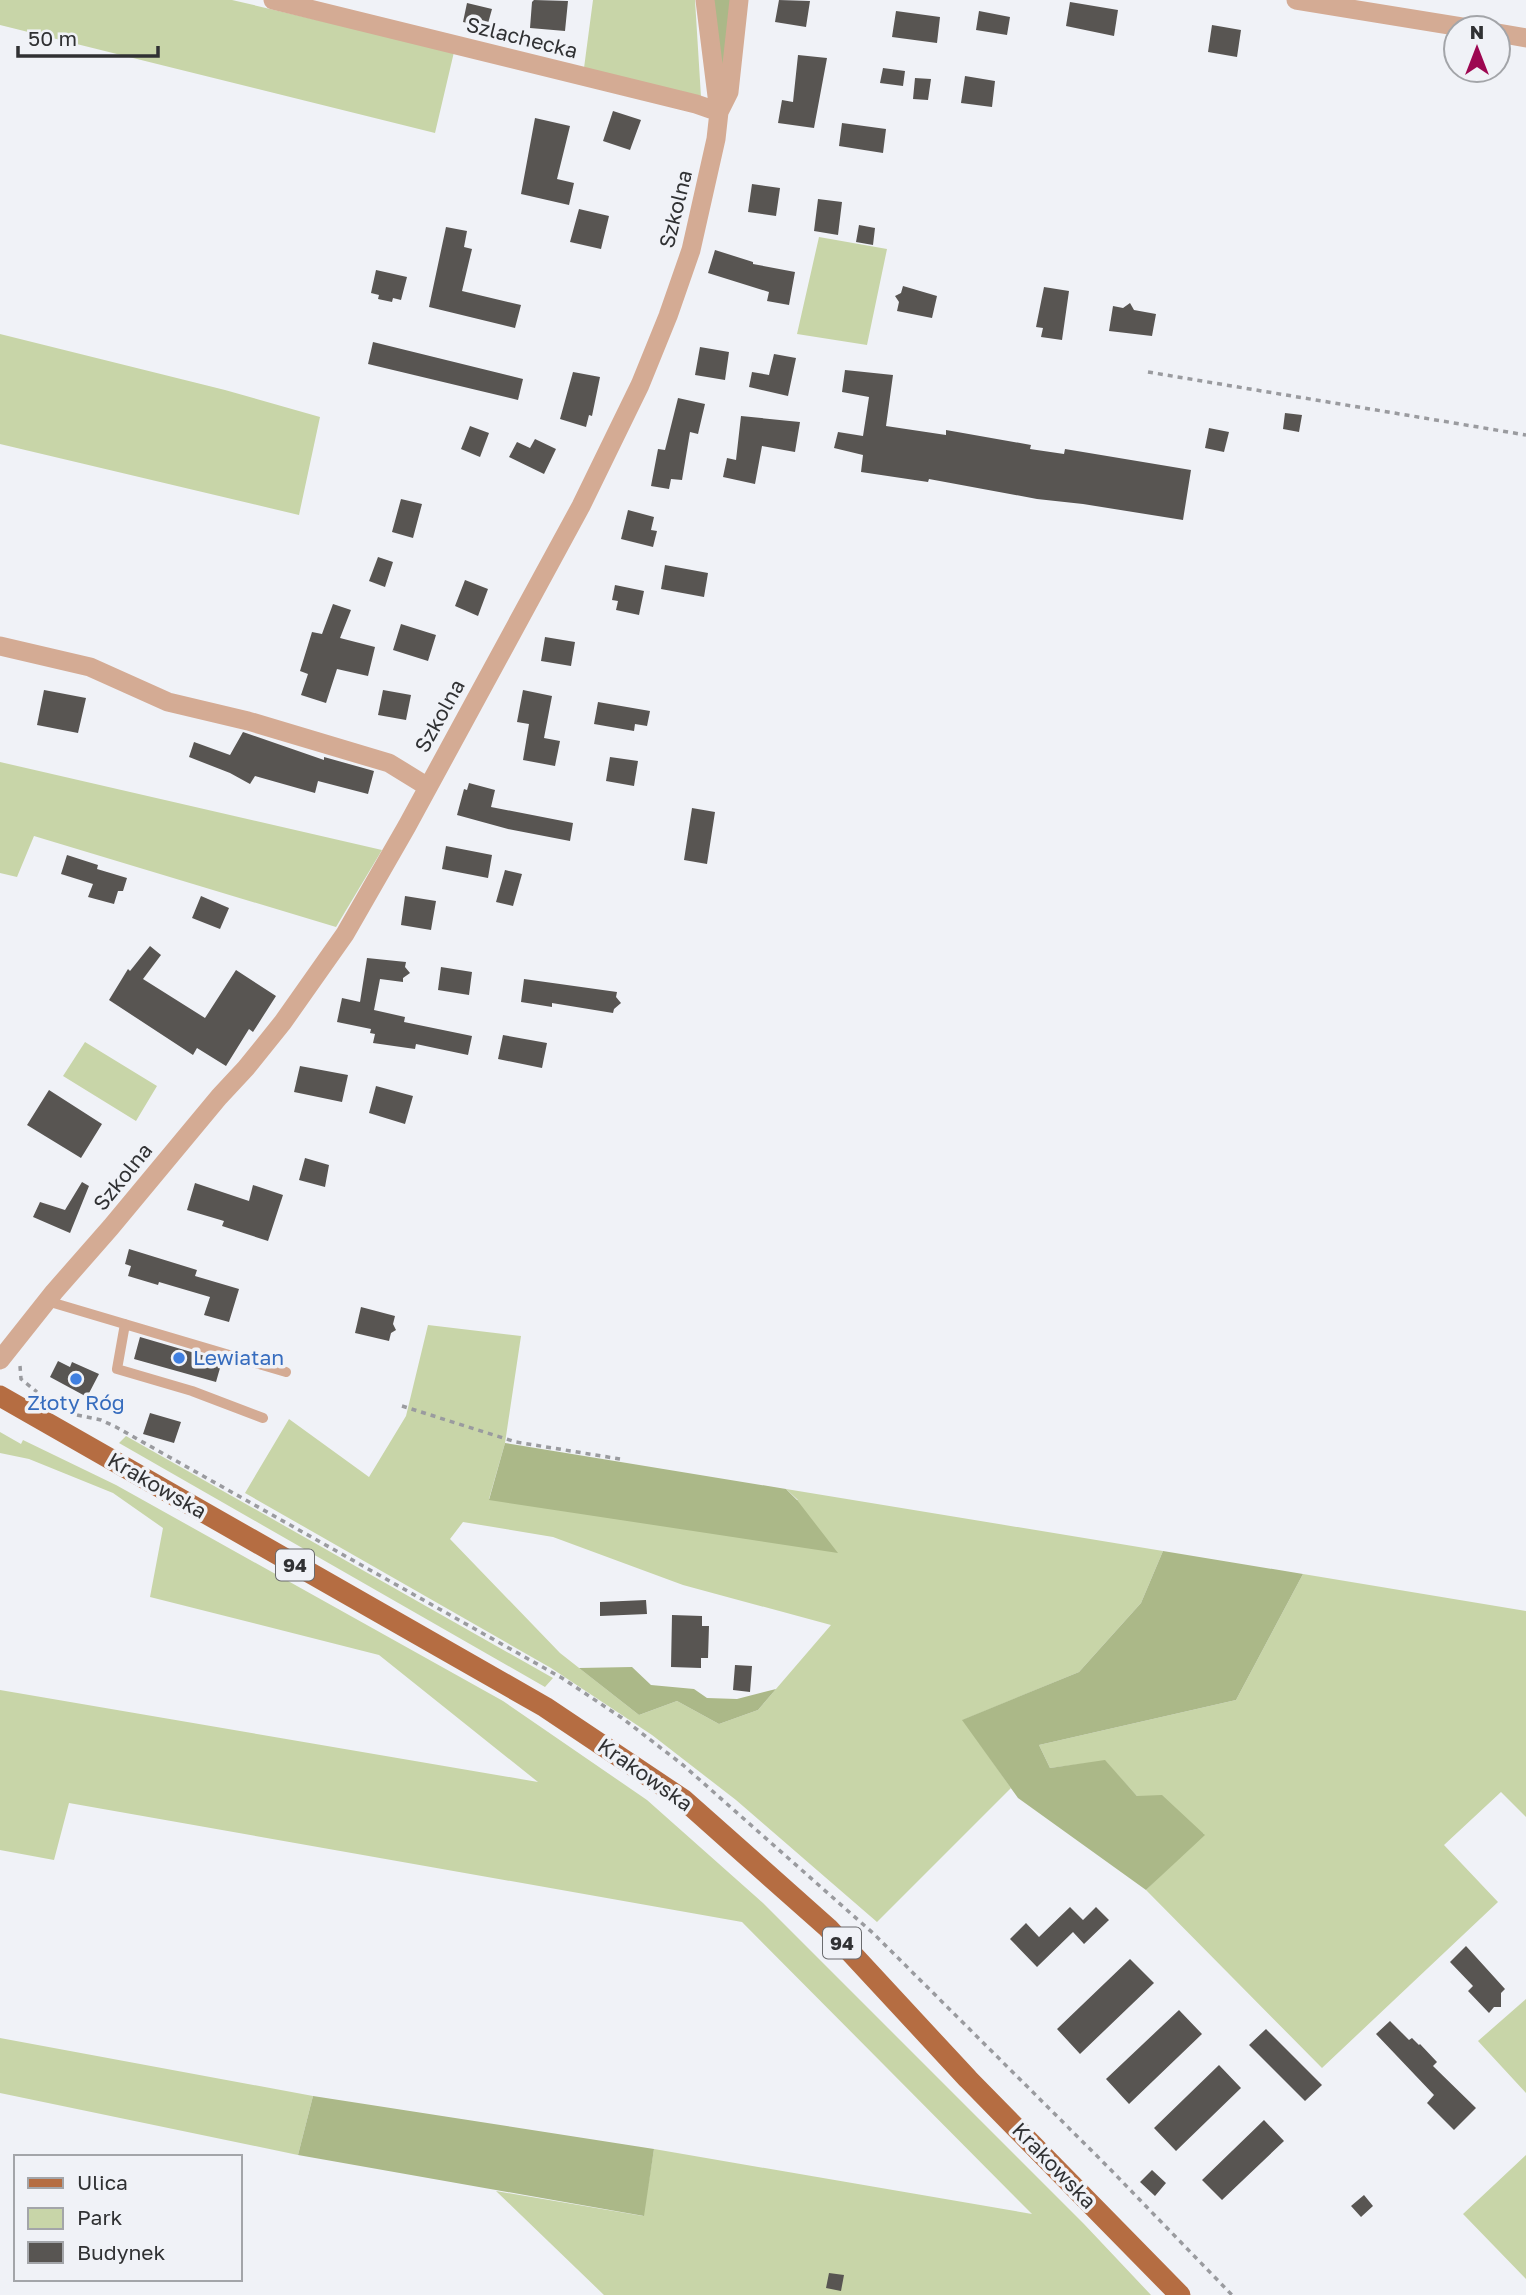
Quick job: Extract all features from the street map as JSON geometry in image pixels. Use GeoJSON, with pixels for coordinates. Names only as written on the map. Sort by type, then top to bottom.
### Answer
{"type":"FeatureCollection","features":[{"type":"Feature","properties":{"kind":"main road","name":"Krakowska"},"geometry":{"type":"LineString","coordinates":[[0,1396],[545,1707],[684,1800],[828,1928],[968,2079],[1180,2295]]}},
{"type":"Feature","properties":{"kind":"street","name":"Szlachecka"},"geometry":{"type":"LineString","coordinates":[[273,0],[658,94],[719,112]]}},
{"type":"Feature","properties":{"kind":"street"},"geometry":{"type":"LineString","coordinates":[[705,0],[719,112]]}},
{"type":"Feature","properties":{"kind":"street","name":"Szkolna"},"geometry":{"type":"LineString","coordinates":[[0,1360],[246,1068],[283,1022],[345,934],[581,506],[640,385],[691,250],[716,139],[719,112],[729,92],[739,0]]}},
{"type":"Feature","properties":{"kind":"street"},"geometry":{"type":"LineString","coordinates":[[1296,0],[1442,24]]}},
{"type":"Feature","properties":{"kind":"street"},"geometry":{"type":"LineString","coordinates":[[0,646],[90,667],[168,702],[248,721],[389,763],[428,787]]}},
{"type":"Feature","properties":{"kind":"lane"},"geometry":{"type":"LineString","coordinates":[[47,1301],[286,1372]]}},
{"type":"Feature","properties":{"kind":"lane"},"geometry":{"type":"LineString","coordinates":[[125,1324],[117,1369],[192,1391],[263,1418]]}},
{"type":"Feature","properties":{"kind":"path"},"geometry":{"type":"LineString","coordinates":[[1148,372],[1526,435]]}},
{"type":"Feature","properties":{"kind":"path"},"geometry":{"type":"LineString","coordinates":[[20,1356],[20,1379],[38,1393]]}},
{"type":"Feature","properties":{"kind":"path"},"geometry":{"type":"LineString","coordinates":[[402,1406],[516,1442],[620,1459]]}},
{"type":"Feature","properties":{"kind":"path"},"geometry":{"type":"LineString","coordinates":[[67,1410],[86,1419],[101,1420],[116,1427]]}},
{"type":"Feature","properties":{"kind":"green space"},"geometry":{"type":"Polygon","coordinates":[[[0,0],[232,0],[454,52],[435,133],[0,25],[0,0]]]}},
{"type":"Feature","properties":{"kind":"green space"},"geometry":{"type":"Polygon","coordinates":[[[593,0],[695,0],[701,97],[584,68],[593,0]]]}},
{"type":"Feature","properties":{"kind":"green space"},"geometry":{"type":"Polygon","coordinates":[[[710,0],[731,0],[722,74],[710,0]]]}},
{"type":"Feature","properties":{"kind":"green space"},"geometry":{"type":"Polygon","coordinates":[[[819,237],[887,249],[867,345],[797,334],[819,237]]]}},
{"type":"Feature","properties":{"kind":"green space"},"geometry":{"type":"Polygon","coordinates":[[[0,334],[225,390],[320,417],[299,515],[0,444],[0,334]]]}},
{"type":"Feature","properties":{"kind":"green space"},"geometry":{"type":"Polygon","coordinates":[[[0,762],[382,850],[336,927],[34,836],[17,877],[0,873],[0,762]]]}},
{"type":"Feature","properties":{"kind":"green space"},"geometry":{"type":"Polygon","coordinates":[[[85,1042],[157,1086],[136,1121],[63,1076],[85,1042]]]}},
{"type":"Feature","properties":{"kind":"green space"},"geometry":{"type":"Polygon","coordinates":[[[428,1325],[521,1336],[505,1443],[489,1499],[798,1500],[786,1489],[1163,1551],[1141,1603],[1079,1672],[963,1720],[1011,1788],[877,1922],[736,1800],[652,1735],[551,1668],[245,1493],[289,1419],[369,1477],[406,1416],[428,1325]],[[463,1522],[450,1539],[560,1653],[639,1715],[677,1701],[719,1724],[758,1710],[831,1625],[683,1585],[553,1537],[463,1522]]]}},
{"type":"Feature","properties":{"kind":"green space"},"geometry":{"type":"Polygon","coordinates":[[[0,1432],[21,1444],[23,1440],[116,1485],[503,1701],[647,1800],[763,1903],[1084,2224],[1151,2295],[604,2295],[496,2191],[643,2216],[654,2149],[1032,2214],[742,1922],[69,1803],[54,1860],[0,1850],[0,1690],[538,1782],[379,1655],[150,1597],[163,1528],[113,1493],[29,1459],[0,1453],[0,1432]]]}},
{"type":"Feature","properties":{"kind":"green space"},"geometry":{"type":"Polygon","coordinates":[[[126,1436],[553,1678],[545,1687],[119,1443],[126,1436]]]}},
{"type":"Feature","properties":{"kind":"green space"},"geometry":{"type":"Polygon","coordinates":[[[505,1443],[786,1489],[838,1553],[489,1500],[505,1443]]]}},
{"type":"Feature","properties":{"kind":"green space"},"geometry":{"type":"Polygon","coordinates":[[[1163,1551],[1303,1574],[1236,1700],[1039,1745],[1050,1768],[1105,1760],[1137,1796],[1162,1795],[1205,1835],[1146,1890],[1018,1798],[962,1720],[1079,1672],[1141,1603],[1163,1551]]]}},
{"type":"Feature","properties":{"kind":"green space"},"geometry":{"type":"Polygon","coordinates":[[[1303,1574],[1526,1611],[1526,1817],[1501,1792],[1444,1845],[1498,1902],[1322,2068],[1146,1890],[1204,1834],[1137,1796],[1105,1761],[1050,1768],[1039,1745],[1236,1700],[1303,1574]]]}},
{"type":"Feature","properties":{"kind":"green space"},"geometry":{"type":"Polygon","coordinates":[[[632,1667],[651,1685],[694,1689],[707,1698],[737,1699],[776,1689],[758,1710],[719,1724],[677,1701],[639,1715],[579,1668],[632,1667]]]}},
{"type":"Feature","properties":{"kind":"green space"},"geometry":{"type":"Polygon","coordinates":[[[1526,1999],[1526,2093],[1478,2041],[1526,1999]]]}},
{"type":"Feature","properties":{"kind":"green space"},"geometry":{"type":"Polygon","coordinates":[[[0,2038],[313,2096],[298,2155],[0,2093],[0,2038]]]}},
{"type":"Feature","properties":{"kind":"green space"},"geometry":{"type":"Polygon","coordinates":[[[313,2096],[654,2149],[644,2216],[298,2155],[313,2096]]]}},
{"type":"Feature","properties":{"kind":"green space"},"geometry":{"type":"Polygon","coordinates":[[[1526,2155],[1526,2279],[1463,2214],[1526,2155]]]}},
{"type":"Feature","properties":{"kind":"building"},"geometry":{"type":"Polygon","coordinates":[[[534,0],[568,1],[565,31],[530,28],[534,0]]]}},
{"type":"Feature","properties":{"kind":"building"},"geometry":{"type":"Polygon","coordinates":[[[779,0],[810,1],[806,27],[775,22],[779,0]]]}},
{"type":"Feature","properties":{"kind":"building"},"geometry":{"type":"Polygon","coordinates":[[[1070,2],[1118,10],[1114,36],[1066,26],[1070,2]]]}},
{"type":"Feature","properties":{"kind":"building"},"geometry":{"type":"Polygon","coordinates":[[[467,3],[492,9],[487,27],[463,22],[467,3]]]}},
{"type":"Feature","properties":{"kind":"building"},"geometry":{"type":"Polygon","coordinates":[[[896,11],[940,17],[937,43],[892,37],[896,11]]]}},
{"type":"Feature","properties":{"kind":"building"},"geometry":{"type":"Polygon","coordinates":[[[979,11],[1010,17],[1007,35],[976,30],[979,11]]]}},
{"type":"Feature","properties":{"kind":"building"},"geometry":{"type":"Polygon","coordinates":[[[1212,25],[1241,30],[1237,57],[1208,52],[1212,25]]]}},
{"type":"Feature","properties":{"kind":"building"},"geometry":{"type":"Polygon","coordinates":[[[798,55],[827,58],[814,128],[778,123],[782,100],[793,102],[798,55]]]}},
{"type":"Feature","properties":{"kind":"building"},"geometry":{"type":"Polygon","coordinates":[[[883,68],[905,71],[903,86],[880,83],[883,68]]]}},
{"type":"Feature","properties":{"kind":"building"},"geometry":{"type":"Polygon","coordinates":[[[965,76],[995,81],[992,107],[961,103],[965,76]]]}},
{"type":"Feature","properties":{"kind":"building"},"geometry":{"type":"Polygon","coordinates":[[[915,78],[931,79],[928,100],[913,99],[915,78]]]}},
{"type":"Feature","properties":{"kind":"building"},"geometry":{"type":"Polygon","coordinates":[[[613,111],[641,120],[630,150],[603,141],[613,111]]]}},
{"type":"Feature","properties":{"kind":"building"},"geometry":{"type":"Polygon","coordinates":[[[535,118],[570,126],[557,179],[574,183],[569,205],[521,194],[535,118]]]}},
{"type":"Feature","properties":{"kind":"building"},"geometry":{"type":"Polygon","coordinates":[[[842,123],[886,129],[883,153],[839,146],[842,123]]]}},
{"type":"Feature","properties":{"kind":"building"},"geometry":{"type":"Polygon","coordinates":[[[752,184],[780,188],[776,216],[748,212],[752,184]]]}},
{"type":"Feature","properties":{"kind":"building"},"geometry":{"type":"Polygon","coordinates":[[[818,199],[842,202],[838,235],[814,231],[818,199]]]}},
{"type":"Feature","properties":{"kind":"building"},"geometry":{"type":"Polygon","coordinates":[[[579,209],[609,216],[601,249],[570,242],[579,209]]]}},
{"type":"Feature","properties":{"kind":"building"},"geometry":{"type":"Polygon","coordinates":[[[859,225],[875,228],[873,245],[856,242],[859,225]]]}},
{"type":"Feature","properties":{"kind":"building"},"geometry":{"type":"Polygon","coordinates":[[[446,227],[467,231],[464,247],[472,249],[462,291],[521,305],[515,328],[429,307],[446,227]]]}},
{"type":"Feature","properties":{"kind":"building"},"geometry":{"type":"Polygon","coordinates":[[[715,250],[753,264],[795,272],[789,305],[767,301],[769,292],[708,273],[715,250]]]}},
{"type":"Feature","properties":{"kind":"building"},"geometry":{"type":"Polygon","coordinates":[[[376,270],[407,277],[401,300],[393,298],[392,302],[378,299],[379,295],[371,293],[376,270]]]}},
{"type":"Feature","properties":{"kind":"building"},"geometry":{"type":"Polygon","coordinates":[[[903,286],[937,296],[932,318],[897,311],[899,302],[895,296],[901,293],[903,286]]]}},
{"type":"Feature","properties":{"kind":"building"},"geometry":{"type":"Polygon","coordinates":[[[1044,287],[1069,291],[1062,340],[1041,337],[1043,328],[1036,327],[1044,287]]]}},
{"type":"Feature","properties":{"kind":"building"},"geometry":{"type":"Polygon","coordinates":[[[1130,303],[1134,310],[1156,314],[1152,336],[1109,331],[1113,306],[1123,308],[1130,303]]]}},
{"type":"Feature","properties":{"kind":"building"},"geometry":{"type":"Polygon","coordinates":[[[373,342],[523,379],[518,400],[368,364],[373,342]]]}},
{"type":"Feature","properties":{"kind":"building"},"geometry":{"type":"Polygon","coordinates":[[[700,347],[729,352],[725,380],[695,375],[700,347]]]}},
{"type":"Feature","properties":{"kind":"building"},"geometry":{"type":"Polygon","coordinates":[[[774,354],[796,358],[788,396],[749,387],[752,372],[769,375],[774,354]]]}},
{"type":"Feature","properties":{"kind":"building"},"geometry":{"type":"Polygon","coordinates":[[[845,370],[893,375],[886,426],[946,435],[946,430],[1031,445],[1030,449],[1064,454],[1065,449],[1191,470],[1183,520],[1037,499],[929,479],[928,482],[861,472],[863,455],[834,448],[838,432],[863,436],[869,397],[842,392],[845,370]]]}},
{"type":"Feature","properties":{"kind":"building"},"geometry":{"type":"Polygon","coordinates":[[[573,372],[600,377],[592,416],[589,415],[586,427],[560,419],[573,372]]]}},
{"type":"Feature","properties":{"kind":"building"},"geometry":{"type":"Polygon","coordinates":[[[678,398],[705,404],[698,434],[690,432],[682,480],[671,479],[669,489],[651,486],[658,449],[665,450],[678,398]]]}},
{"type":"Feature","properties":{"kind":"building"},"geometry":{"type":"Polygon","coordinates":[[[1285,413],[1302,415],[1299,432],[1283,429],[1285,413]]]}},
{"type":"Feature","properties":{"kind":"building"},"geometry":{"type":"Polygon","coordinates":[[[741,416],[800,422],[795,452],[762,446],[755,484],[723,477],[727,458],[736,460],[741,416]]]}},
{"type":"Feature","properties":{"kind":"building"},"geometry":{"type":"Polygon","coordinates":[[[470,426],[489,433],[480,457],[461,449],[470,426]]]}},
{"type":"Feature","properties":{"kind":"building"},"geometry":{"type":"Polygon","coordinates":[[[1209,428],[1229,432],[1224,452],[1205,448],[1209,428]]]}},
{"type":"Feature","properties":{"kind":"building"},"geometry":{"type":"Polygon","coordinates":[[[535,439],[556,449],[544,474],[509,457],[517,442],[530,448],[535,439]]]}},
{"type":"Feature","properties":{"kind":"building"},"geometry":{"type":"Polygon","coordinates":[[[401,499],[422,504],[413,538],[392,532],[401,499]]]}},
{"type":"Feature","properties":{"kind":"building"},"geometry":{"type":"Polygon","coordinates":[[[628,510],[654,517],[651,530],[657,531],[653,547],[621,539],[628,510]]]}},
{"type":"Feature","properties":{"kind":"building"},"geometry":{"type":"Polygon","coordinates":[[[378,557],[393,562],[385,587],[369,581],[378,557]]]}},
{"type":"Feature","properties":{"kind":"building"},"geometry":{"type":"Polygon","coordinates":[[[665,565],[708,573],[704,597],[661,589],[665,565]]]}},
{"type":"Feature","properties":{"kind":"building"},"geometry":{"type":"Polygon","coordinates":[[[465,580],[488,589],[478,616],[455,606],[465,580]]]}},
{"type":"Feature","properties":{"kind":"building"},"geometry":{"type":"Polygon","coordinates":[[[615,585],[644,591],[639,615],[616,610],[618,601],[612,600],[615,585]]]}},
{"type":"Feature","properties":{"kind":"building"},"geometry":{"type":"Polygon","coordinates":[[[333,604],[351,610],[340,638],[375,647],[368,676],[337,669],[326,703],[301,695],[308,674],[300,671],[312,632],[322,634],[333,604]]]}},
{"type":"Feature","properties":{"kind":"building"},"geometry":{"type":"Polygon","coordinates":[[[401,624],[436,635],[428,661],[393,650],[401,624]]]}},
{"type":"Feature","properties":{"kind":"building"},"geometry":{"type":"Polygon","coordinates":[[[545,637],[575,642],[571,666],[541,661],[545,637]]]}},
{"type":"Feature","properties":{"kind":"building"},"geometry":{"type":"Polygon","coordinates":[[[44,690],[86,698],[78,733],[37,725],[44,690]]]}},
{"type":"Feature","properties":{"kind":"building"},"geometry":{"type":"Polygon","coordinates":[[[383,690],[411,695],[406,720],[378,715],[383,690]]]}},
{"type":"Feature","properties":{"kind":"building"},"geometry":{"type":"Polygon","coordinates":[[[523,690],[552,696],[544,738],[560,741],[555,766],[523,760],[529,724],[517,722],[523,690]]]}},
{"type":"Feature","properties":{"kind":"building"},"geometry":{"type":"Polygon","coordinates":[[[598,702],[650,711],[647,726],[635,724],[634,731],[594,724],[598,702]]]}},
{"type":"Feature","properties":{"kind":"building"},"geometry":{"type":"Polygon","coordinates":[[[243,732],[324,760],[324,757],[374,771],[368,794],[318,781],[315,793],[255,776],[250,784],[189,757],[194,742],[230,755],[243,732]]]}},
{"type":"Feature","properties":{"kind":"building"},"geometry":{"type":"Polygon","coordinates":[[[610,757],[638,761],[634,786],[606,781],[610,757]]]}},
{"type":"Feature","properties":{"kind":"building"},"geometry":{"type":"Polygon","coordinates":[[[469,783],[495,790],[491,807],[573,823],[570,841],[508,829],[457,815],[464,789],[467,790],[469,783]]]}},
{"type":"Feature","properties":{"kind":"building"},"geometry":{"type":"Polygon","coordinates":[[[692,808],[715,812],[707,864],[684,860],[692,808]]]}},
{"type":"Feature","properties":{"kind":"building"},"geometry":{"type":"Polygon","coordinates":[[[446,846],[492,855],[488,878],[442,869],[446,846]]]}},
{"type":"Feature","properties":{"kind":"building"},"geometry":{"type":"Polygon","coordinates":[[[67,855],[98,865],[97,869],[127,878],[123,891],[118,891],[114,904],[88,897],[93,884],[61,874],[67,855]]]}},
{"type":"Feature","properties":{"kind":"building"},"geometry":{"type":"Polygon","coordinates":[[[505,870],[522,874],[513,906],[496,902],[505,870]]]}},
{"type":"Feature","properties":{"kind":"building"},"geometry":{"type":"Polygon","coordinates":[[[201,896],[229,908],[220,929],[192,918],[201,896]]]}},
{"type":"Feature","properties":{"kind":"building"},"geometry":{"type":"Polygon","coordinates":[[[405,896],[436,901],[431,930],[401,925],[405,896]]]}},
{"type":"Feature","properties":{"kind":"building"},"geometry":{"type":"Polygon","coordinates":[[[150,946],[161,955],[143,979],[205,1018],[236,970],[276,996],[253,1032],[249,1029],[226,1066],[197,1048],[193,1055],[109,1000],[128,969],[130,971],[150,946]]]}},
{"type":"Feature","properties":{"kind":"building"},"geometry":{"type":"Polygon","coordinates":[[[367,958],[406,962],[405,967],[410,973],[403,978],[403,982],[380,979],[374,1010],[405,1017],[404,1022],[472,1036],[468,1055],[416,1044],[415,1049],[373,1043],[375,1034],[370,1033],[371,1029],[337,1022],[342,998],[360,1002],[367,958]]]}},
{"type":"Feature","properties":{"kind":"building"},"geometry":{"type":"Polygon","coordinates":[[[441,967],[472,972],[469,995],[438,990],[441,967]]]}},
{"type":"Feature","properties":{"kind":"building"},"geometry":{"type":"Polygon","coordinates":[[[524,979],[617,992],[616,997],[621,1003],[613,1013],[552,1003],[552,1007],[521,1002],[524,979]]]}},
{"type":"Feature","properties":{"kind":"building"},"geometry":{"type":"Polygon","coordinates":[[[503,1035],[547,1043],[542,1068],[498,1059],[503,1035]]]}},
{"type":"Feature","properties":{"kind":"building"},"geometry":{"type":"Polygon","coordinates":[[[300,1066],[348,1075],[342,1102],[294,1092],[300,1066]]]}},
{"type":"Feature","properties":{"kind":"building"},"geometry":{"type":"Polygon","coordinates":[[[376,1086],[413,1096],[405,1124],[369,1113],[376,1086]]]}},
{"type":"Feature","properties":{"kind":"building"},"geometry":{"type":"Polygon","coordinates":[[[49,1090],[102,1124],[81,1158],[27,1125],[49,1090]]]}},
{"type":"Feature","properties":{"kind":"building"},"geometry":{"type":"Polygon","coordinates":[[[305,1158],[329,1165],[325,1187],[299,1180],[305,1158]]]}},
{"type":"Feature","properties":{"kind":"building"},"geometry":{"type":"Polygon","coordinates":[[[82,1182],[89,1186],[70,1233],[33,1217],[40,1202],[65,1210],[82,1182]]]}},
{"type":"Feature","properties":{"kind":"building"},"geometry":{"type":"Polygon","coordinates":[[[195,1183],[249,1201],[253,1185],[283,1195],[268,1241],[222,1226],[224,1221],[187,1210],[195,1183]]]}},
{"type":"Feature","properties":{"kind":"building"},"geometry":{"type":"Polygon","coordinates":[[[129,1249],[197,1270],[195,1276],[239,1289],[229,1322],[204,1315],[210,1297],[128,1276],[131,1266],[125,1264],[129,1249]]]}},
{"type":"Feature","properties":{"kind":"building"},"geometry":{"type":"Polygon","coordinates":[[[361,1307],[395,1316],[393,1324],[396,1330],[391,1333],[389,1341],[355,1333],[361,1307]]]}},
{"type":"Feature","properties":{"kind":"building","name":"Lewiatan"},"geometry":{"type":"Polygon","coordinates":[[[140,1337],[222,1361],[216,1382],[134,1359],[140,1337]]]}},
{"type":"Feature","properties":{"kind":"building","name":"Złoty Róg"},"geometry":{"type":"Polygon","coordinates":[[[58,1361],[70,1367],[72,1362],[99,1374],[87,1397],[50,1377],[58,1361]]]}},
{"type":"Feature","properties":{"kind":"building"},"geometry":{"type":"Polygon","coordinates":[[[150,1413],[181,1422],[174,1443],[143,1434],[150,1413]]]}},
{"type":"Feature","properties":{"kind":"building"},"geometry":{"type":"Polygon","coordinates":[[[646,1600],[647,1614],[600,1616],[600,1602],[646,1600]]]}},
{"type":"Feature","properties":{"kind":"building"},"geometry":{"type":"Polygon","coordinates":[[[672,1615],[702,1616],[702,1626],[709,1626],[708,1658],[701,1658],[701,1668],[671,1667],[672,1615]]]}},
{"type":"Feature","properties":{"kind":"building"},"geometry":{"type":"Polygon","coordinates":[[[735,1665],[752,1666],[750,1692],[733,1690],[735,1665]]]}},
{"type":"Feature","properties":{"kind":"building"},"geometry":{"type":"Polygon","coordinates":[[[1070,1907],[1083,1920],[1096,1907],[1109,1920],[1084,1944],[1073,1932],[1037,1967],[1010,1939],[1026,1923],[1039,1937],[1070,1907]]]}},
{"type":"Feature","properties":{"kind":"building"},"geometry":{"type":"Polygon","coordinates":[[[1466,1946],[1505,1989],[1501,1993],[1501,2007],[1494,2007],[1489,2013],[1468,1991],[1473,1986],[1450,1962],[1466,1946]]]}},
{"type":"Feature","properties":{"kind":"building"},"geometry":{"type":"Polygon","coordinates":[[[1130,1959],[1154,1983],[1080,2054],[1057,2029],[1130,1959]]]}},
{"type":"Feature","properties":{"kind":"building"},"geometry":{"type":"Polygon","coordinates":[[[1179,2010],[1202,2034],[1129,2104],[1106,2079],[1179,2010]]]}},
{"type":"Feature","properties":{"kind":"building"},"geometry":{"type":"Polygon","coordinates":[[[1390,2021],[1409,2040],[1412,2038],[1420,2044],[1437,2062],[1433,2066],[1476,2108],[1454,2130],[1427,2103],[1434,2095],[1376,2034],[1390,2021]]]}},
{"type":"Feature","properties":{"kind":"building"},"geometry":{"type":"Polygon","coordinates":[[[1266,2029],[1322,2085],[1305,2101],[1249,2045],[1266,2029]]]}},
{"type":"Feature","properties":{"kind":"building"},"geometry":{"type":"Polygon","coordinates":[[[1219,2065],[1241,2088],[1176,2151],[1154,2128],[1219,2065]]]}},
{"type":"Feature","properties":{"kind":"building"},"geometry":{"type":"Polygon","coordinates":[[[1264,2120],[1284,2141],[1222,2200],[1202,2180],[1264,2120]]]}},
{"type":"Feature","properties":{"kind":"building"},"geometry":{"type":"Polygon","coordinates":[[[1152,2170],[1166,2183],[1155,2196],[1140,2182],[1152,2170]]]}},
{"type":"Feature","properties":{"kind":"building"},"geometry":{"type":"Polygon","coordinates":[[[1364,2195],[1373,2206],[1361,2217],[1351,2206],[1364,2195]]]}},
{"type":"Feature","properties":{"kind":"building"},"geometry":{"type":"Polygon","coordinates":[[[829,2273],[844,2275],[841,2291],[826,2288],[829,2273]]]}},
{"type":"Feature","properties":{"kind":"place","name":"Lewiatan"},"geometry":{"type":"Point","coordinates":[179,1358]}},
{"type":"Feature","properties":{"kind":"place","name":"Złoty Róg"},"geometry":{"type":"Point","coordinates":[76,1379]}}]}
